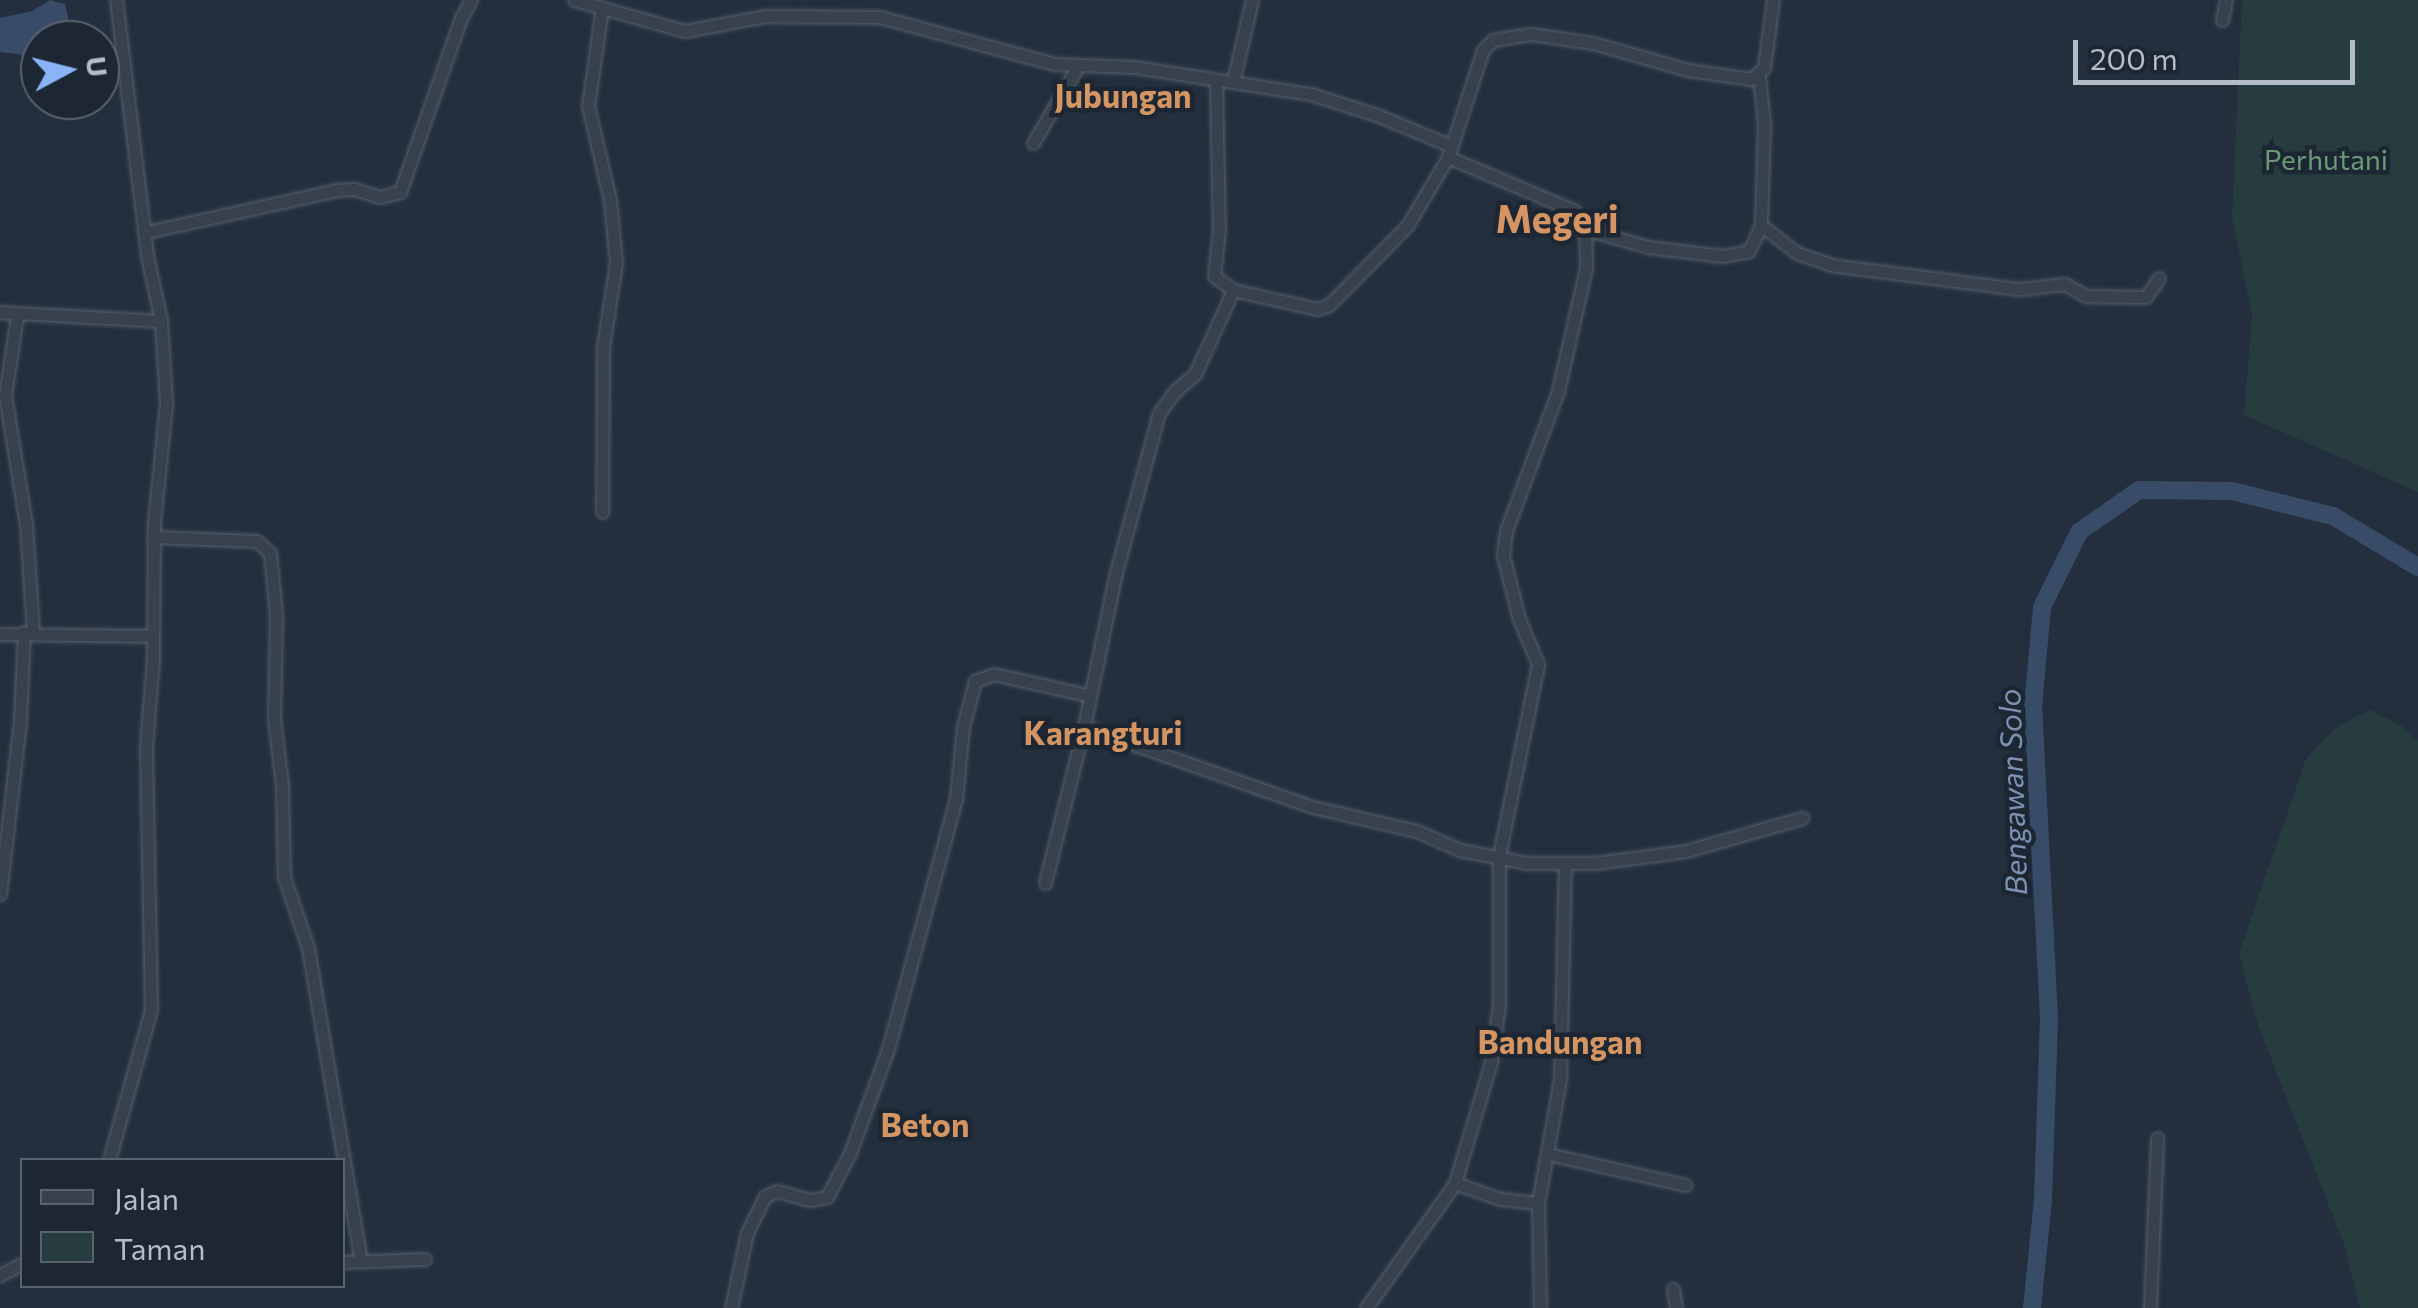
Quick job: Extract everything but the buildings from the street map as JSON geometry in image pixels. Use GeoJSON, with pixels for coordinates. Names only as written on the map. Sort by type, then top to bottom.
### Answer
{"type":"FeatureCollection","features":[{"type":"Feature","properties":{"kind":"street"},"geometry":{"type":"LineString","coordinates":[[109,1158],[151,1010],[151,892],[145,806],[153,537],[166,404],[161,321],[116,0]]}},
{"type":"Feature","properties":{"kind":"street"},"geometry":{"type":"LineString","coordinates":[[146,232],[337,190],[354,189],[380,196],[400,192],[461,18],[472,0]]}},
{"type":"Feature","properties":{"kind":"street"},"geometry":{"type":"LineString","coordinates":[[574,0],[685,30],[748,17],[867,16],[1054,64],[1134,68],[1325,98],[1576,211],[1584,229],[1586,268],[1569,351],[1544,437],[1506,531],[1504,554],[1509,588],[1538,664],[1499,856],[1499,1004],[1483,1099],[1455,1183],[1366,1308]]}},
{"type":"Feature","properties":{"kind":"street"},"geometry":{"type":"LineString","coordinates":[[1233,82],[1252,0]]}},
{"type":"Feature","properties":{"kind":"street"},"geometry":{"type":"LineString","coordinates":[[1584,229],[1648,247],[1722,256],[1748,251],[1761,225],[1764,123],[1760,77],[1774,0]]}},
{"type":"Feature","properties":{"kind":"street"},"geometry":{"type":"LineString","coordinates":[[2222,20],[2226,0]]}},
{"type":"Feature","properties":{"kind":"street"},"geometry":{"type":"LineString","coordinates":[[602,7],[588,106],[610,200],[616,263],[603,347],[602,512]]}},
{"type":"Feature","properties":{"kind":"street"},"geometry":{"type":"LineString","coordinates":[[1216,80],[1220,212],[1214,271],[1217,282],[1233,290],[1307,308],[1329,305],[1408,226],[1450,151],[1482,50],[1512,35],[1593,43],[1731,79],[1760,77]]}},
{"type":"Feature","properties":{"kind":"street"},"geometry":{"type":"LineString","coordinates":[[1033,143],[1078,66]]}},
{"type":"Feature","properties":{"kind":"street"},"geometry":{"type":"LineString","coordinates":[[1761,225],[1797,253],[1850,267],[2019,289],[2061,283],[2086,296],[2146,297],[2158,278]]}},
{"type":"Feature","properties":{"kind":"street"},"geometry":{"type":"LineString","coordinates":[[1045,883],[1084,726],[1087,695],[1159,414],[1195,374],[1233,290]]}},
{"type":"Feature","properties":{"kind":"street"},"geometry":{"type":"LineString","coordinates":[[0,312],[17,316],[161,321]]}},
{"type":"Feature","properties":{"kind":"street"},"geometry":{"type":"LineString","coordinates":[[0,894],[28,632],[26,524],[5,395],[17,316]]}},
{"type":"Feature","properties":{"kind":"street"},"geometry":{"type":"LineString","coordinates":[[153,537],[256,541],[270,553],[276,615],[274,718],[282,784],[284,877],[308,948],[344,1158]]}},
{"type":"Feature","properties":{"kind":"street"},"geometry":{"type":"LineString","coordinates":[[0,634],[153,636]]}},
{"type":"Feature","properties":{"kind":"street"},"geometry":{"type":"LineString","coordinates":[[731,1308],[743,1268],[740,1255],[764,1196],[778,1191],[810,1200],[827,1197],[850,1154],[888,1049],[956,800],[962,728],[974,681],[994,674],[1087,695]]}},
{"type":"Feature","properties":{"kind":"street"},"geometry":{"type":"LineString","coordinates":[[1084,726],[1313,807],[1416,831],[1460,850],[1499,856],[1566,864],[1686,852],[1802,818]]}},
{"type":"Feature","properties":{"kind":"street"},"geometry":{"type":"LineString","coordinates":[[1540,1308],[1538,1203],[1560,1079],[1566,864]]}},
{"type":"Feature","properties":{"kind":"street"},"geometry":{"type":"LineString","coordinates":[[2150,1308],[2158,1138]]}},
{"type":"Feature","properties":{"kind":"street"},"geometry":{"type":"LineString","coordinates":[[1548,1154],[1686,1186]]}},
{"type":"Feature","properties":{"kind":"street"},"geometry":{"type":"LineString","coordinates":[[345,1167],[361,1261]]}},
{"type":"Feature","properties":{"kind":"street"},"geometry":{"type":"LineString","coordinates":[[1455,1183],[1500,1199],[1538,1203]]}},
{"type":"Feature","properties":{"kind":"street"},"geometry":{"type":"LineString","coordinates":[[345,1262],[425,1259]]}},
{"type":"Feature","properties":{"kind":"street"},"geometry":{"type":"LineString","coordinates":[[1673,1289],[1676,1308]]}},
{"type":"Feature","properties":{"kind":"green space","name":"Perhutani"},"geometry":{"type":"Polygon","coordinates":[[[2242,0],[2418,0],[2418,492],[2244,415],[2252,315],[2232,218],[2242,0]]]}},
{"type":"Feature","properties":{"kind":"green space"},"geometry":{"type":"Polygon","coordinates":[[[2370,710],[2402,726],[2418,741],[2418,1308],[2360,1308],[2345,1247],[2258,1025],[2239,953],[2306,759],[2338,726],[2370,710]]]}},
{"type":"Feature","properties":{"kind":"water"},"geometry":{"type":"Polygon","coordinates":[[[50,0],[65,4],[69,20],[20,20],[20,55],[0,52],[0,18],[32,11],[50,0]]]}},
{"type":"Feature","properties":{"kind":"waterway","name":"Bengawan Solo"},"geometry":{"type":"LineString","coordinates":[[2032,1308],[2043,1199],[2049,1019],[2033,708],[2042,607],[2079,532],[2139,490],[2232,491],[2333,516],[2418,567]]}},
{"type":"Feature","properties":{"kind":"district","name":"Jubungan"},"geometry":{"type":"Point","coordinates":[1123,95]}},
{"type":"Feature","properties":{"kind":"district","name":"Megeri"},"geometry":{"type":"Point","coordinates":[1557,218]}},
{"type":"Feature","properties":{"kind":"district","name":"Karangturi"},"geometry":{"type":"Point","coordinates":[1103,732]}},
{"type":"Feature","properties":{"kind":"district","name":"Bandungan"},"geometry":{"type":"Point","coordinates":[1560,1041]}},
{"type":"Feature","properties":{"kind":"district","name":"Beton"},"geometry":{"type":"Point","coordinates":[925,1124]}}]}
